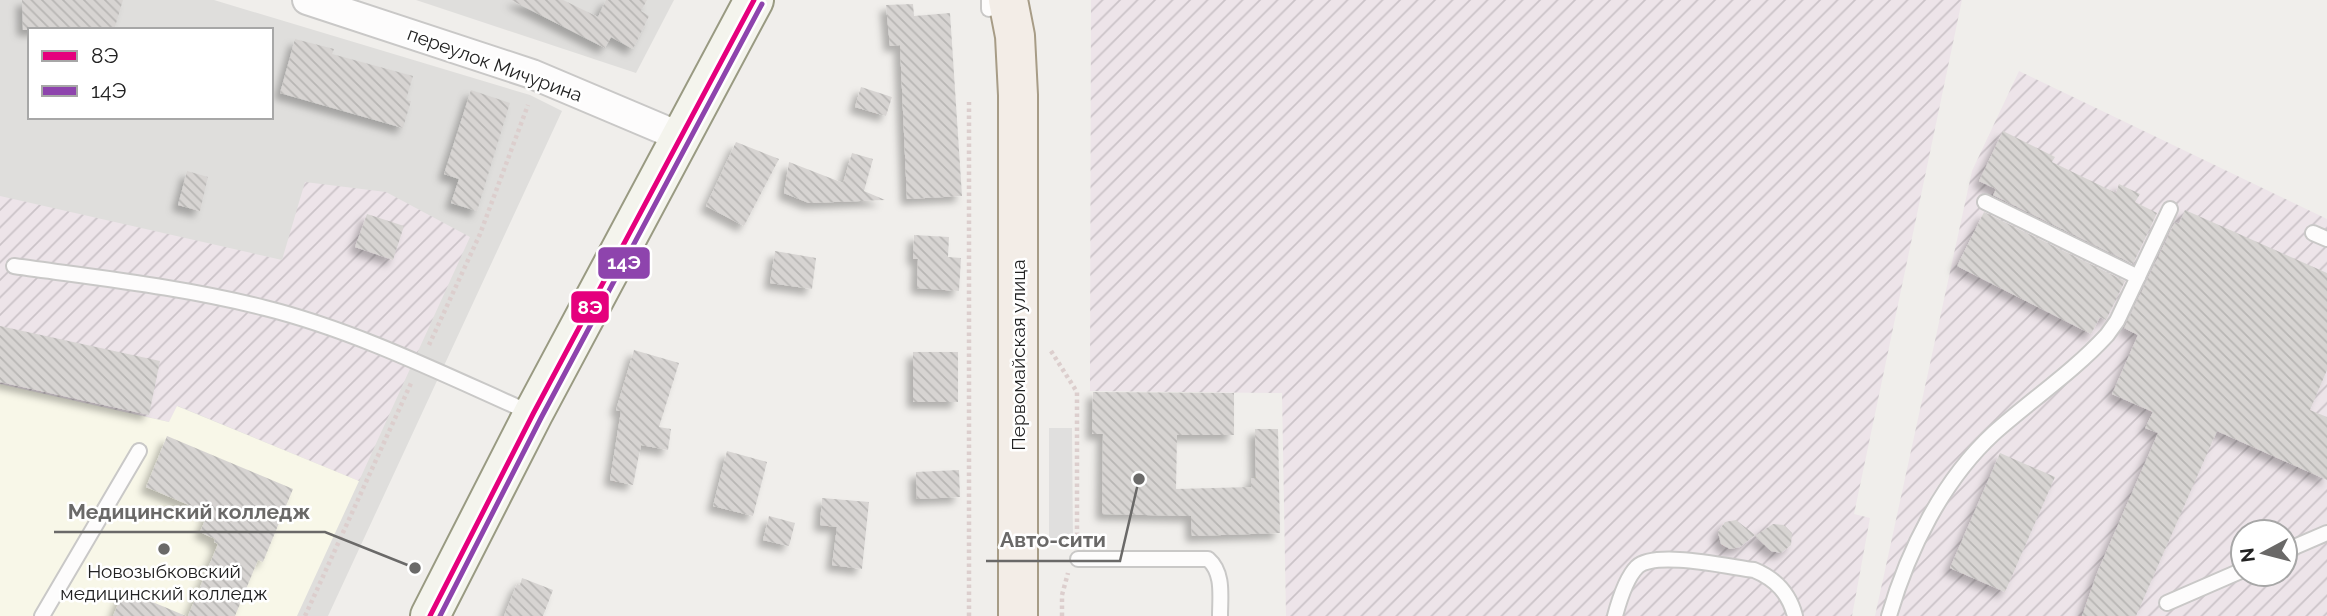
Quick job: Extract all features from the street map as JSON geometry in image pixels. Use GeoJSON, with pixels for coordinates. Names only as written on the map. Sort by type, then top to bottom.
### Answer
{"type":"FeatureCollection","features":[{"type":"Feature","properties":{"kind":"main road"},"geometry":{"type":"LineString","coordinates":[[430,616],[533,414],[754,0]]}},
{"type":"Feature","properties":{"kind":"main road","name":"Первомайская улица"},"geometry":{"type":"LineString","coordinates":[[993,2],[1018,95],[1018,616]]}},
{"type":"Feature","properties":{"kind":"street","name":"переулок Мичурина"},"geometry":{"type":"LineString","coordinates":[[307,0],[462,48],[681,136]]}},
{"type":"Feature","properties":{"kind":"lane"},"geometry":{"type":"LineString","coordinates":[[1985,202],[2138,277]]}},
{"type":"Feature","properties":{"kind":"lane"},"geometry":{"type":"LineString","coordinates":[[1889,616],[1917,542],[1959,474],[1993,434],[2107,335],[2170,209]]}},
{"type":"Feature","properties":{"kind":"lane"},"geometry":{"type":"LineString","coordinates":[[2313,233],[2327,239]]}},
{"type":"Feature","properties":{"kind":"lane"},"geometry":{"type":"LineString","coordinates":[[14,266],[209,294],[269,309],[407,358],[533,414]]}},
{"type":"Feature","properties":{"kind":"lane"},"geometry":{"type":"LineString","coordinates":[[42,616],[139,451]]}},
{"type":"Feature","properties":{"kind":"lane"},"geometry":{"type":"LineString","coordinates":[[2299,545],[2327,533]]}},
{"type":"Feature","properties":{"kind":"lane"},"geometry":{"type":"LineString","coordinates":[[1615,616],[1631,574],[1639,565],[1659,558],[1754,570],[1768,576],[1789,598],[1795,616]]}},
{"type":"Feature","properties":{"kind":"lane"},"geometry":{"type":"LineString","coordinates":[[1074,564],[1208,559],[1216,566],[1220,578],[1220,616]]}},
{"type":"Feature","properties":{"kind":"lane"},"geometry":{"type":"LineString","coordinates":[[2167,603],[2229,576]]}},
{"type":"Feature","properties":{"kind":"path"},"geometry":{"type":"LineString","coordinates":[[969,102],[969,616]]}},
{"type":"Feature","properties":{"kind":"path"},"geometry":{"type":"LineString","coordinates":[[1049,346],[1077,392],[1077,543]]}},
{"type":"Feature","properties":{"kind":"path"},"geometry":{"type":"LineString","coordinates":[[1062,616],[1062,595],[1074,564]]}},
{"type":"Feature","properties":{"kind":"shaded area"},"geometry":{"type":"Polygon","coordinates":[[[0,0],[214,0],[530,95],[562,111],[328,616],[0,616],[0,0]]]}},
{"type":"Feature","properties":{"kind":"shaded area"},"geometry":{"type":"Polygon","coordinates":[[[416,0],[674,0],[636,73],[416,0]]]}},
{"type":"Feature","properties":{"kind":"shaded area"},"geometry":{"type":"Polygon","coordinates":[[[1091,0],[1962,0],[1854,514],[1870,518],[1852,616],[1286,616],[1282,393],[1090,391],[1091,0]]]}},
{"type":"Feature","properties":{"kind":"shaded area"},"geometry":{"type":"Polygon","coordinates":[[[2019,71],[2327,219],[2327,616],[1875,616],[1972,171],[2019,71]]]}},
{"type":"Feature","properties":{"kind":"shaded area"},"geometry":{"type":"Polygon","coordinates":[[[305,182],[386,192],[470,237],[359,481],[178,406],[170,422],[0,384],[0,196],[282,260],[305,182]]]}},
{"type":"Feature","properties":{"kind":"shaded area","name":"Новозыбковский медицинский колледж"},"geometry":{"type":"Polygon","coordinates":[[[0,384],[169,422],[177,406],[359,481],[297,616],[0,616],[0,384]]]}},
{"type":"Feature","properties":{"kind":"shaded area"},"geometry":{"type":"Polygon","coordinates":[[[1049,428],[1072,428],[1073,546],[1049,546],[1049,428]]]}},
{"type":"Feature","properties":{"kind":"building"},"geometry":{"type":"Polygon","coordinates":[[[22,0],[123,0],[115,28],[23,30],[22,0]]]}},
{"type":"Feature","properties":{"kind":"building"},"geometry":{"type":"Polygon","coordinates":[[[511,0],[563,0],[598,17],[606,0],[647,0],[641,11],[649,16],[633,49],[611,37],[605,48],[511,0]]]}},
{"type":"Feature","properties":{"kind":"building"},"geometry":{"type":"Polygon","coordinates":[[[913,4],[914,16],[950,13],[962,196],[907,199],[900,45],[890,46],[886,5],[913,4]]]}},
{"type":"Feature","properties":{"kind":"building"},"geometry":{"type":"Polygon","coordinates":[[[295,39],[334,49],[332,54],[413,76],[406,100],[411,101],[403,128],[280,93],[295,39]]]}},
{"type":"Feature","properties":{"kind":"building"},"geometry":{"type":"Polygon","coordinates":[[[861,87],[892,97],[886,116],[855,107],[861,87]]]}},
{"type":"Feature","properties":{"kind":"building"},"geometry":{"type":"Polygon","coordinates":[[[471,90],[510,103],[477,211],[451,203],[459,179],[444,174],[471,90]]]}},
{"type":"Feature","properties":{"kind":"building"},"geometry":{"type":"Polygon","coordinates":[[[2003,131],[2055,157],[2052,162],[2116,193],[2119,184],[2140,194],[2135,202],[2157,213],[2133,264],[1993,195],[1996,189],[1979,181],[2003,131]]]}},
{"type":"Feature","properties":{"kind":"building"},"geometry":{"type":"Polygon","coordinates":[[[736,142],[779,159],[744,226],[706,206],[736,142]]]}},
{"type":"Feature","properties":{"kind":"building"},"geometry":{"type":"Polygon","coordinates":[[[852,153],[873,159],[864,191],[885,200],[809,203],[784,193],[789,162],[843,183],[852,153]]]}},
{"type":"Feature","properties":{"kind":"building"},"geometry":{"type":"Polygon","coordinates":[[[187,171],[208,177],[200,211],[178,205],[187,171]]]}},
{"type":"Feature","properties":{"kind":"building"},"geometry":{"type":"Polygon","coordinates":[[[2185,210],[2327,273],[2327,370],[2310,410],[2327,417],[2327,480],[2217,431],[2136,616],[2082,616],[2097,573],[2158,433],[2145,428],[2153,412],[2112,394],[2138,335],[2124,328],[2175,222],[2179,224],[2185,210]]]}},
{"type":"Feature","properties":{"kind":"building"},"geometry":{"type":"Polygon","coordinates":[[[1984,212],[2125,281],[2106,320],[2100,317],[2091,334],[1957,266],[1984,212]]]}},
{"type":"Feature","properties":{"kind":"building"},"geometry":{"type":"Polygon","coordinates":[[[367,214],[404,226],[393,260],[355,247],[367,214]]]}},
{"type":"Feature","properties":{"kind":"building"},"geometry":{"type":"Polygon","coordinates":[[[914,235],[949,237],[948,257],[961,258],[959,291],[917,288],[918,259],[913,259],[914,235]]]}},
{"type":"Feature","properties":{"kind":"building"},"geometry":{"type":"Polygon","coordinates":[[[775,251],[816,258],[812,289],[770,283],[775,251]]]}},
{"type":"Feature","properties":{"kind":"building"},"geometry":{"type":"Polygon","coordinates":[[[0,326],[160,361],[149,415],[0,382],[0,326]]]}},
{"type":"Feature","properties":{"kind":"building"},"geometry":{"type":"Polygon","coordinates":[[[634,350],[679,363],[659,427],[671,429],[668,450],[641,445],[633,485],[610,480],[621,411],[616,410],[634,350]]]}},
{"type":"Feature","properties":{"kind":"building"},"geometry":{"type":"Polygon","coordinates":[[[913,352],[958,352],[958,402],[913,402],[913,352]]]}},
{"type":"Feature","properties":{"kind":"building"},"geometry":{"type":"Polygon","coordinates":[[[1093,392],[1234,393],[1234,435],[1177,435],[1176,489],[1251,487],[1251,478],[1256,478],[1255,429],[1278,429],[1280,533],[1192,536],[1191,516],[1102,514],[1103,434],[1092,434],[1093,392]]]}},
{"type":"Feature","properties":{"kind":"building"},"geometry":{"type":"Polygon","coordinates":[[[167,436],[293,489],[263,562],[258,560],[235,616],[188,616],[218,544],[214,542],[215,539],[200,532],[208,513],[146,487],[167,436]]]}},
{"type":"Feature","properties":{"kind":"building"},"geometry":{"type":"Polygon","coordinates":[[[727,451],[767,462],[753,516],[713,506],[727,451]]]}},
{"type":"Feature","properties":{"kind":"building"},"geometry":{"type":"Polygon","coordinates":[[[2000,453],[2055,477],[2005,592],[1950,568],[2000,453]]]}},
{"type":"Feature","properties":{"kind":"building"},"geometry":{"type":"Polygon","coordinates":[[[959,470],[960,497],[917,499],[916,472],[959,470]]]}},
{"type":"Feature","properties":{"kind":"building"},"geometry":{"type":"Polygon","coordinates":[[[822,498],[869,502],[862,569],[832,565],[837,527],[820,525],[822,498]]]}},
{"type":"Feature","properties":{"kind":"building"},"geometry":{"type":"Polygon","coordinates":[[[769,516],[795,523],[789,546],[763,540],[769,516]]]}},
{"type":"Feature","properties":{"kind":"building"},"geometry":{"type":"Polygon","coordinates":[[[1736,520],[1755,535],[1740,547],[1730,549],[1721,544],[1718,532],[1725,522],[1736,520]]]}},
{"type":"Feature","properties":{"kind":"building"},"geometry":{"type":"Polygon","coordinates":[[[1773,524],[1784,525],[1792,533],[1791,545],[1781,553],[1771,551],[1755,536],[1773,524]]]}},
{"type":"Feature","properties":{"kind":"building"},"geometry":{"type":"Polygon","coordinates":[[[522,578],[553,590],[543,616],[504,616],[522,578]]]}},
{"type":"Feature","properties":{"kind":"building"},"geometry":{"type":"Polygon","coordinates":[[[124,590],[186,616],[113,616],[124,590]]]}},
{"type":"Feature","properties":{"kind":"transit line","name":"8Э"},"geometry":{"type":"LineString","coordinates":[[430,616],[533,414],[754,0]]}},
{"type":"Feature","properties":{"kind":"transit line","name":"14Э"},"geometry":{"type":"LineString","coordinates":[[440,616],[541,418],[762,4]]}},
{"type":"Feature","properties":{"kind":"place","name":"Авто-сити"},"geometry":{"type":"Point","coordinates":[1139,479]}},
{"type":"Feature","properties":{"kind":"place","name":"Новозыбковский медицинский колледж"},"geometry":{"type":"Point","coordinates":[164,549]}},
{"type":"Feature","properties":{"kind":"place","name":"Медицинский колледж"},"geometry":{"type":"Point","coordinates":[415,568]}}]}
